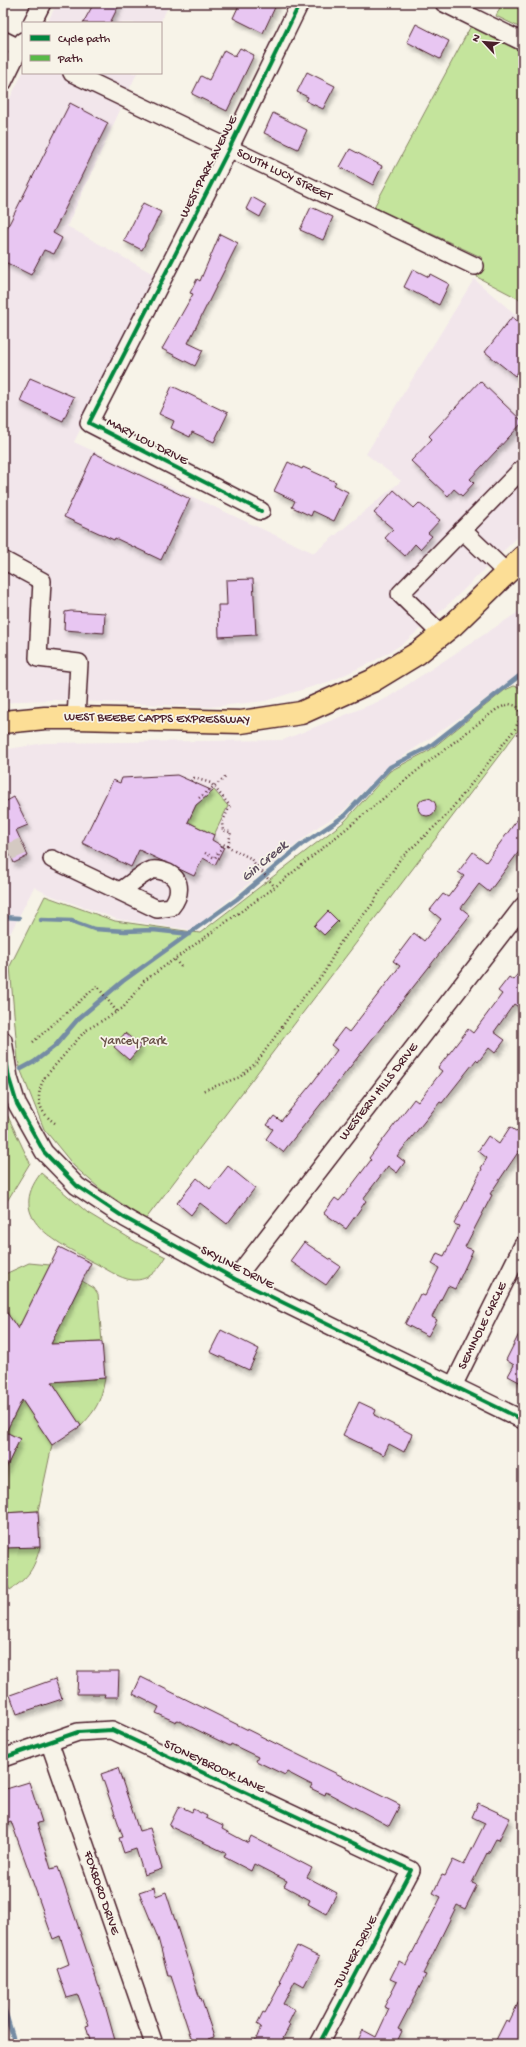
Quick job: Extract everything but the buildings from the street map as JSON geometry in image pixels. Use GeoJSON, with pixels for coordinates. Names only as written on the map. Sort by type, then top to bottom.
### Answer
{"type":"FeatureCollection","features":[{"type":"Feature","properties":{"kind":"main road","name":"WEST BEEBE CAPPS EXPRESSWAY"},"geometry":{"type":"LineString","coordinates":[[3,722],[45,718],[76,718],[241,722],[301,714],[348,693],[395,669],[442,635],[523,557]]}},
{"type":"Feature","properties":{"kind":"street"},"geometry":{"type":"LineString","coordinates":[[32,22],[42,3]]}},
{"type":"Feature","properties":{"kind":"street","name":"WEST PARK AVENUE"},"geometry":{"type":"LineString","coordinates":[[134,338],[229,149],[300,3]]}},
{"type":"Feature","properties":{"kind":"street"},"geometry":{"type":"LineString","coordinates":[[444,3],[523,42]]}},
{"type":"Feature","properties":{"kind":"street"},"geometry":{"type":"LineString","coordinates":[[3,40],[22,46],[3,82]]}},
{"type":"Feature","properties":{"kind":"street","name":"SOUTH LUCY STREET"},"geometry":{"type":"LineString","coordinates":[[74,74],[476,266]]}},
{"type":"Feature","properties":{"kind":"street","name":"MARY LOU DRIVE"},"geometry":{"type":"LineString","coordinates":[[134,338],[89,423],[261,511]]}},
{"type":"Feature","properties":{"kind":"street"},"geometry":{"type":"LineString","coordinates":[[442,635],[400,594],[523,468]]}},
{"type":"Feature","properties":{"kind":"street"},"geometry":{"type":"LineString","coordinates":[[462,530],[507,572]]}},
{"type":"Feature","properties":{"kind":"street"},"geometry":{"type":"LineString","coordinates":[[3,560],[42,581],[38,658],[79,663],[76,718]]}},
{"type":"Feature","properties":{"kind":"street"},"geometry":{"type":"LineString","coordinates":[[52,859],[120,891]]}},
{"type":"Feature","properties":{"kind":"street","name":"WESTERN HILLS DRIVE"},"geometry":{"type":"LineString","coordinates":[[235,1278],[523,906]]}},
{"type":"Feature","properties":{"kind":"street","name":"SKYLINE DRIVE"},"geometry":{"type":"LineString","coordinates":[[3,1040],[9,1078],[17,1104],[44,1152],[77,1186],[125,1218],[235,1278],[523,1420]]}},
{"type":"Feature","properties":{"kind":"street","name":"SEMINOLE CIRCLE"},"geometry":{"type":"LineString","coordinates":[[453,1386],[523,1245]]}},
{"type":"Feature","properties":{"kind":"street","name":"STONEYBROOK LANE"},"geometry":{"type":"LineString","coordinates":[[3,1758],[78,1732],[112,1730],[411,1870]]}},
{"type":"Feature","properties":{"kind":"street","name":"FOXBORO DRIVE"},"geometry":{"type":"LineString","coordinates":[[49,1741],[154,2044]]}},
{"type":"Feature","properties":{"kind":"street","name":"JULNER DRIVE"},"geometry":{"type":"LineString","coordinates":[[319,2044],[411,1870]]}},
{"type":"Feature","properties":{"kind":"path"},"geometry":{"type":"LineString","coordinates":[[55,1123],[41,1111],[38,1094],[45,1077],[85,1031],[123,1008],[144,981],[275,887],[418,770],[497,709],[509,704],[518,707],[520,719],[511,734],[445,817],[400,859],[371,906],[340,943],[323,975],[301,1000],[257,1062],[240,1077],[202,1091]]}},
{"type":"Feature","properties":{"kind":"path"},"geometry":{"type":"LineString","coordinates":[[199,798],[226,777]]}},
{"type":"Feature","properties":{"kind":"path"},"geometry":{"type":"LineString","coordinates":[[190,781],[194,778],[211,784],[230,806],[222,823],[223,831],[231,832],[228,846]]}},
{"type":"Feature","properties":{"kind":"path"},"geometry":{"type":"LineString","coordinates":[[205,853],[215,858],[223,844],[228,846],[247,856],[275,887]]}},
{"type":"Feature","properties":{"kind":"path"},"geometry":{"type":"LineString","coordinates":[[175,960],[183,969]]}},
{"type":"Feature","properties":{"kind":"path"},"geometry":{"type":"LineString","coordinates":[[33,1042],[97,986],[117,1012]]}},
{"type":"Feature","properties":{"kind":"path"},"geometry":{"type":"LineString","coordinates":[[139,1045],[153,1039]]}},
{"type":"Feature","properties":{"kind":"shaded area"},"geometry":{"type":"Polygon","coordinates":[[[57,3],[170,3],[160,22],[48,22],[57,3]]]}},
{"type":"Feature","properties":{"kind":"shaded area"},"geometry":{"type":"Polygon","coordinates":[[[22,74],[137,74],[67,226],[157,276],[74,442],[314,553],[401,481],[366,454],[474,279],[523,321],[523,532],[451,602],[404,643],[374,661],[331,681],[265,701],[210,707],[54,700],[19,701],[3,704],[3,112],[22,74]]]}},
{"type":"Feature","properties":{"kind":"shaded area"},"geometry":{"type":"Polygon","coordinates":[[[523,609],[523,671],[468,712],[389,766],[340,814],[319,826],[192,930],[117,919],[47,894],[34,887],[11,932],[4,935],[3,750],[44,743],[283,740],[387,698],[523,609]]]}},
{"type":"Feature","properties":{"kind":"green space"},"geometry":{"type":"Polygon","coordinates":[[[502,3],[523,3],[523,29],[496,16],[502,3]]]}},
{"type":"Feature","properties":{"kind":"green space"},"geometry":{"type":"Polygon","coordinates":[[[472,24],[523,49],[523,301],[477,277],[483,262],[481,257],[374,207],[472,24]]]}},
{"type":"Feature","properties":{"kind":"green space","name":"Yancey Park"},"geometry":{"type":"Polygon","coordinates":[[[514,686],[523,688],[523,724],[145,1220],[99,1188],[74,1166],[44,1129],[18,1061],[10,966],[45,896],[115,921],[200,933],[345,821],[390,771],[430,750],[505,690],[514,686]]]}},
{"type":"Feature","properties":{"kind":"green space"},"geometry":{"type":"Polygon","coordinates":[[[214,790],[228,806],[214,835],[188,822],[196,805],[214,790]]]}},
{"type":"Feature","properties":{"kind":"green space"},"geometry":{"type":"Polygon","coordinates":[[[3,1106],[30,1163],[3,1208],[3,1106]]]}},
{"type":"Feature","properties":{"kind":"green space"},"geometry":{"type":"Polygon","coordinates":[[[41,1173],[88,1213],[136,1242],[166,1257],[160,1266],[144,1279],[128,1279],[64,1246],[51,1237],[40,1227],[32,1216],[29,1203],[31,1189],[41,1173]]]}},
{"type":"Feature","properties":{"kind":"green space"},"geometry":{"type":"Polygon","coordinates":[[[29,1263],[50,1265],[18,1329],[3,1307],[3,1275],[29,1263]]]}},
{"type":"Feature","properties":{"kind":"green space"},"geometry":{"type":"Polygon","coordinates":[[[82,1281],[94,1288],[98,1294],[102,1342],[51,1344],[82,1281]]]}},
{"type":"Feature","properties":{"kind":"green space"},"geometry":{"type":"Polygon","coordinates":[[[105,1378],[98,1404],[81,1426],[52,1382],[105,1378]]]}},
{"type":"Feature","properties":{"kind":"green space"},"geometry":{"type":"Polygon","coordinates":[[[22,1400],[52,1445],[38,1511],[3,1513],[3,1474],[20,1439],[6,1432],[22,1400]]]}},
{"type":"Feature","properties":{"kind":"green space"},"geometry":{"type":"Polygon","coordinates":[[[40,1547],[30,1572],[22,1581],[10,1590],[3,1578],[3,1548],[40,1547]]]}},
{"type":"Feature","properties":{"kind":"waterway","name":"Gin Creek"},"geometry":{"type":"LineString","coordinates":[[21,1069],[34,1062],[55,1046],[78,1019],[123,981],[237,899],[301,845],[344,816],[390,767],[429,747],[523,673]]}},
{"type":"Feature","properties":{"kind":"waterway"},"geometry":{"type":"LineString","coordinates":[[3,917],[19,918]]}},
{"type":"Feature","properties":{"kind":"waterway"},"geometry":{"type":"LineString","coordinates":[[41,920],[72,921],[94,929],[125,931],[153,930],[190,934]]}},
{"type":"Feature","properties":{"kind":"waterway"},"geometry":{"type":"LineString","coordinates":[[3,2004],[15,2044]]}},
{"type":"Feature","properties":{"kind":"tunnel"},"geometry":{"type":"LineString","coordinates":[[9,852],[23,846]]}},
{"type":"Feature","properties":{"kind":"cycle path"},"geometry":{"type":"LineString","coordinates":[[261,511],[89,423],[229,149],[300,3]]}},
{"type":"Feature","properties":{"kind":"cycle path"},"geometry":{"type":"LineString","coordinates":[[3,1040],[9,1078],[17,1104],[44,1152],[77,1186],[125,1218],[235,1279],[523,1420]]}},
{"type":"Feature","properties":{"kind":"cycle path"},"geometry":{"type":"LineString","coordinates":[[3,1758],[78,1732],[112,1730],[411,1870],[319,2044]]}}]}
